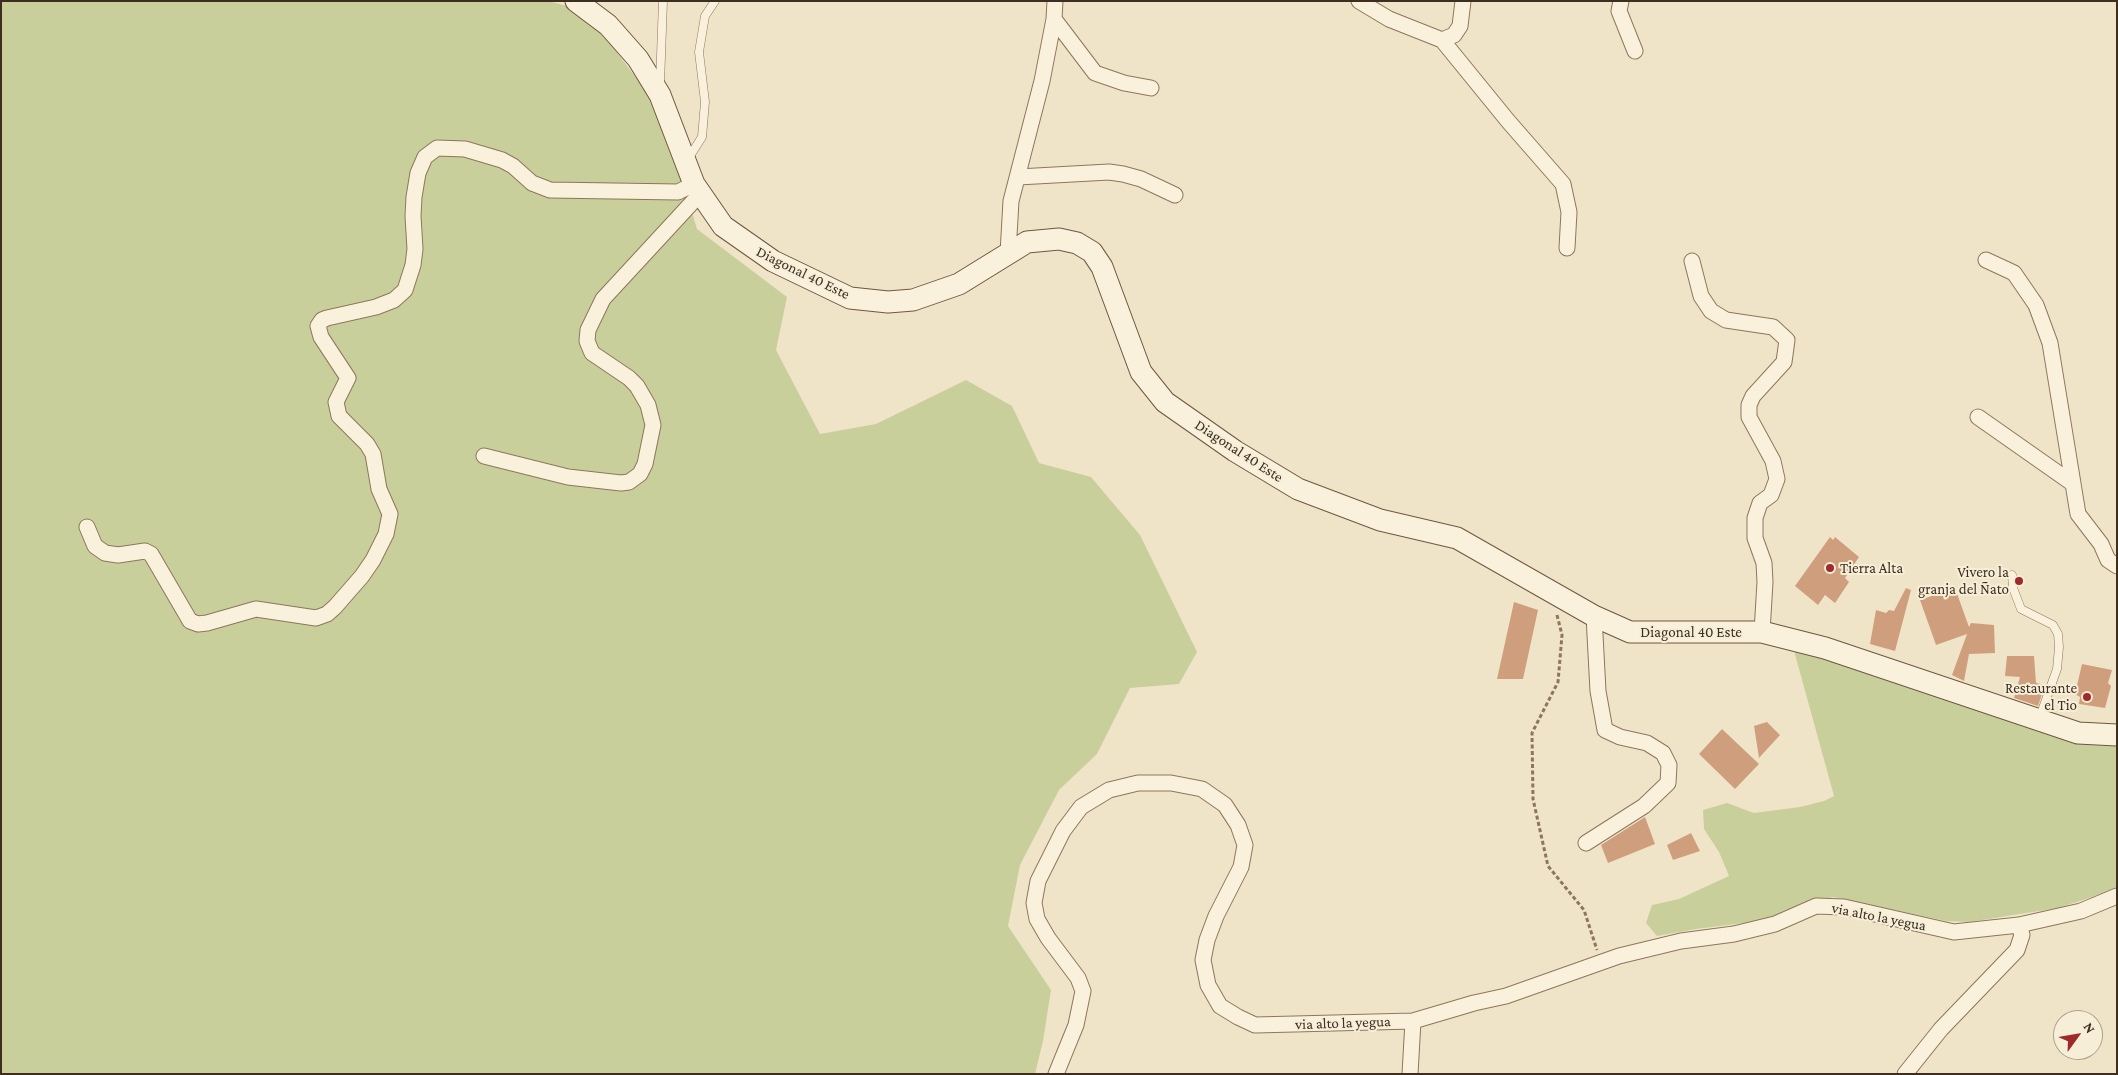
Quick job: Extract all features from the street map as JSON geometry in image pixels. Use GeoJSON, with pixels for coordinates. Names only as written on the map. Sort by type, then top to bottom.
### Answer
{"type":"FeatureCollection","features":[{"type":"Feature","properties":{"kind":"street","name":"Diagonal 40 Este"},"geometry":{"type":"LineString","coordinates":[[576,1],[608,25],[638,59],[660,95],[685,163],[697,189],[723,226],[772,261],[850,298],[888,302],[912,300],[959,284],[1027,242],[1059,239],[1077,243],[1092,252],[1102,267],[1141,372],[1165,402],[1235,451],[1298,489],[1380,520],[1457,538],[1594,616],[1630,632],[1762,632],[1825,648],[2078,733],[2117,734]]}},
{"type":"Feature","properties":{"kind":"street"},"geometry":{"type":"LineString","coordinates":[[1008,253],[1012,201],[1042,81],[1054,19],[1055,1]]}},
{"type":"Feature","properties":{"kind":"street"},"geometry":{"type":"LineString","coordinates":[[1359,1],[1389,19],[1442,40],[1508,121],[1563,184],[1570,212],[1567,248]]}},
{"type":"Feature","properties":{"kind":"street"},"geometry":{"type":"LineString","coordinates":[[1442,40],[1454,35],[1460,26],[1463,1]]}},
{"type":"Feature","properties":{"kind":"street"},"geometry":{"type":"LineString","coordinates":[[1621,1],[1619,11],[1634,51]]}},
{"type":"Feature","properties":{"kind":"street"},"geometry":{"type":"LineString","coordinates":[[1054,19],[1096,73],[1124,83],[1151,88]]}},
{"type":"Feature","properties":{"kind":"street"},"geometry":{"type":"LineString","coordinates":[[87,526],[95,546],[105,553],[118,555],[145,551],[151,554],[190,621],[198,624],[256,609],[316,618],[327,614],[335,608],[362,576],[386,534],[390,514],[379,489],[372,454],[356,432],[339,416],[336,402],[348,378],[321,337],[318,328],[319,323],[327,318],[376,307],[394,300],[404,290],[414,264],[414,197],[418,173],[425,157],[437,148],[465,149],[502,160],[513,166],[532,183],[550,190],[678,192],[697,189]]}},
{"type":"Feature","properties":{"kind":"street"},"geometry":{"type":"LineString","coordinates":[[1018,177],[1047,177],[1109,172],[1140,179],[1175,196]]}},
{"type":"Feature","properties":{"kind":"street"},"geometry":{"type":"LineString","coordinates":[[484,456],[568,477],[622,483],[629,482],[640,474],[645,464],[652,425],[648,406],[629,378],[592,353],[586,341],[588,330],[603,299],[697,189]]}},
{"type":"Feature","properties":{"kind":"street"},"geometry":{"type":"LineString","coordinates":[[1986,260],[2014,273],[2036,305],[2050,343],[2078,514],[2101,544],[2108,560],[2117,566]]}},
{"type":"Feature","properties":{"kind":"street"},"geometry":{"type":"LineString","coordinates":[[1692,261],[1701,296],[1712,311],[1726,320],[1773,327],[1787,340],[1784,362],[1753,396],[1749,405],[1749,417],[1772,461],[1777,479],[1771,495],[1760,503],[1755,518],[1755,538],[1764,563],[1765,582],[1762,632]]}},
{"type":"Feature","properties":{"kind":"street"},"geometry":{"type":"LineString","coordinates":[[1978,417],[2072,483]]}},
{"type":"Feature","properties":{"kind":"street"},"geometry":{"type":"LineString","coordinates":[[1586,843],[1644,806],[1668,783],[1669,765],[1663,753],[1647,743],[1620,737],[1605,730],[1598,691],[1594,616]]}},
{"type":"Feature","properties":{"kind":"street","name":"via alto la yegua"},"geometry":{"type":"LineString","coordinates":[[1056,1074],[1076,1025],[1083,991],[1078,978],[1048,938],[1037,919],[1034,903],[1038,881],[1063,831],[1081,807],[1109,790],[1138,783],[1171,783],[1202,789],[1225,804],[1238,825],[1246,845],[1241,867],[1207,940],[1203,960],[1208,985],[1220,1006],[1255,1025],[1413,1021],[1474,1003],[1506,996],[1601,962],[1682,941],[1734,934],[1775,924],[1816,906],[1844,907],[1954,932],[2019,925],[2081,911],[2117,896]]}},
{"type":"Feature","properties":{"kind":"street"},"geometry":{"type":"LineString","coordinates":[[1905,1074],[1941,1029],[2017,950],[2021,940],[2019,925]]}},
{"type":"Feature","properties":{"kind":"street"},"geometry":{"type":"LineString","coordinates":[[1410,1074],[1413,1021]]}},
{"type":"Feature","properties":{"kind":"lane"},"geometry":{"type":"LineString","coordinates":[[660,95],[663,1]]}},
{"type":"Feature","properties":{"kind":"lane"},"geometry":{"type":"LineString","coordinates":[[685,163],[702,137],[706,102],[699,52],[705,16],[715,1]]}},
{"type":"Feature","properties":{"kind":"lane"},"geometry":{"type":"LineString","coordinates":[[2012,575],[2013,588],[2021,609],[2053,626],[2058,634],[2057,669],[2038,721]]}},
{"type":"Feature","properties":{"kind":"path"},"geometry":{"type":"LineString","coordinates":[[1551,590],[1562,635],[1558,682],[1532,733],[1533,799],[1548,866],[1584,910],[1601,962]]}},
{"type":"Feature","properties":{"kind":"green space"},"geometry":{"type":"Polygon","coordinates":[[[1,1],[548,1],[567,6],[606,38],[653,100],[671,144],[697,229],[787,297],[776,350],[820,434],[876,424],[966,380],[1012,406],[1039,463],[1091,477],[1140,535],[1197,652],[1179,684],[1130,688],[1097,754],[1059,790],[1020,865],[1008,926],[1051,990],[1043,1041],[1035,1074],[1,1074],[1,1]]]}},
{"type":"Feature","properties":{"kind":"green space"},"geometry":{"type":"Polygon","coordinates":[[[1793,647],[2117,743],[2117,889],[2058,908],[1969,922],[1946,921],[1833,897],[1792,908],[1776,919],[1657,936],[1646,923],[1652,905],[1679,899],[1729,876],[1719,852],[1704,829],[1703,810],[1727,803],[1754,813],[1800,807],[1824,801],[1834,796],[1793,647]]]}},
{"type":"Feature","properties":{"kind":"building","name":"Tierra Alta"},"geometry":{"type":"Polygon","coordinates":[[[1830,537],[1833,540],[1835,537],[1859,557],[1845,578],[1849,582],[1835,603],[1825,595],[1818,605],[1795,586],[1830,537]]]}},
{"type":"Feature","properties":{"kind":"building"},"geometry":{"type":"Polygon","coordinates":[[[1906,588],[1911,590],[1895,651],[1870,644],[1876,610],[1886,613],[1889,610],[1894,611],[1906,588]]]}},
{"type":"Feature","properties":{"kind":"building"},"geometry":{"type":"Polygon","coordinates":[[[1955,588],[1969,627],[1971,623],[1994,625],[1995,653],[1969,654],[1964,681],[1952,675],[1967,634],[1936,645],[1920,600],[1955,588]]]}},
{"type":"Feature","properties":{"kind":"building"},"geometry":{"type":"Polygon","coordinates":[[[1514,602],[1538,610],[1523,679],[1497,679],[1514,602]]]}},
{"type":"Feature","properties":{"kind":"building"},"geometry":{"type":"Polygon","coordinates":[[[2007,656],[2034,656],[2036,683],[2045,685],[2038,706],[2014,698],[2020,677],[2005,676],[2007,656]]]}},
{"type":"Feature","properties":{"kind":"building"},"geometry":{"type":"Polygon","coordinates":[[[2082,664],[2112,670],[2108,683],[2111,686],[2105,708],[2079,704],[2080,697],[2075,694],[2082,664]]]}},
{"type":"Feature","properties":{"kind":"building"},"geometry":{"type":"Polygon","coordinates":[[[1767,722],[1780,735],[1759,758],[1754,726],[1767,722]]]}},
{"type":"Feature","properties":{"kind":"building"},"geometry":{"type":"Polygon","coordinates":[[[1722,729],[1759,764],[1735,789],[1699,754],[1722,729]]]}},
{"type":"Feature","properties":{"kind":"building"},"geometry":{"type":"Polygon","coordinates":[[[1645,817],[1655,844],[1608,863],[1601,845],[1645,817]]]}},
{"type":"Feature","properties":{"kind":"building"},"geometry":{"type":"Polygon","coordinates":[[[1691,833],[1700,851],[1673,860],[1667,845],[1691,833]]]}},
{"type":"Feature","properties":{"kind":"place","name":"Tierra Alta"},"geometry":{"type":"Point","coordinates":[1830,568]}},
{"type":"Feature","properties":{"kind":"place","name":"Vivero la granja del Ñato"},"geometry":{"type":"Point","coordinates":[2019,581]}},
{"type":"Feature","properties":{"kind":"place","name":"Restaurante el Tio"},"geometry":{"type":"Point","coordinates":[2087,697]}}]}
